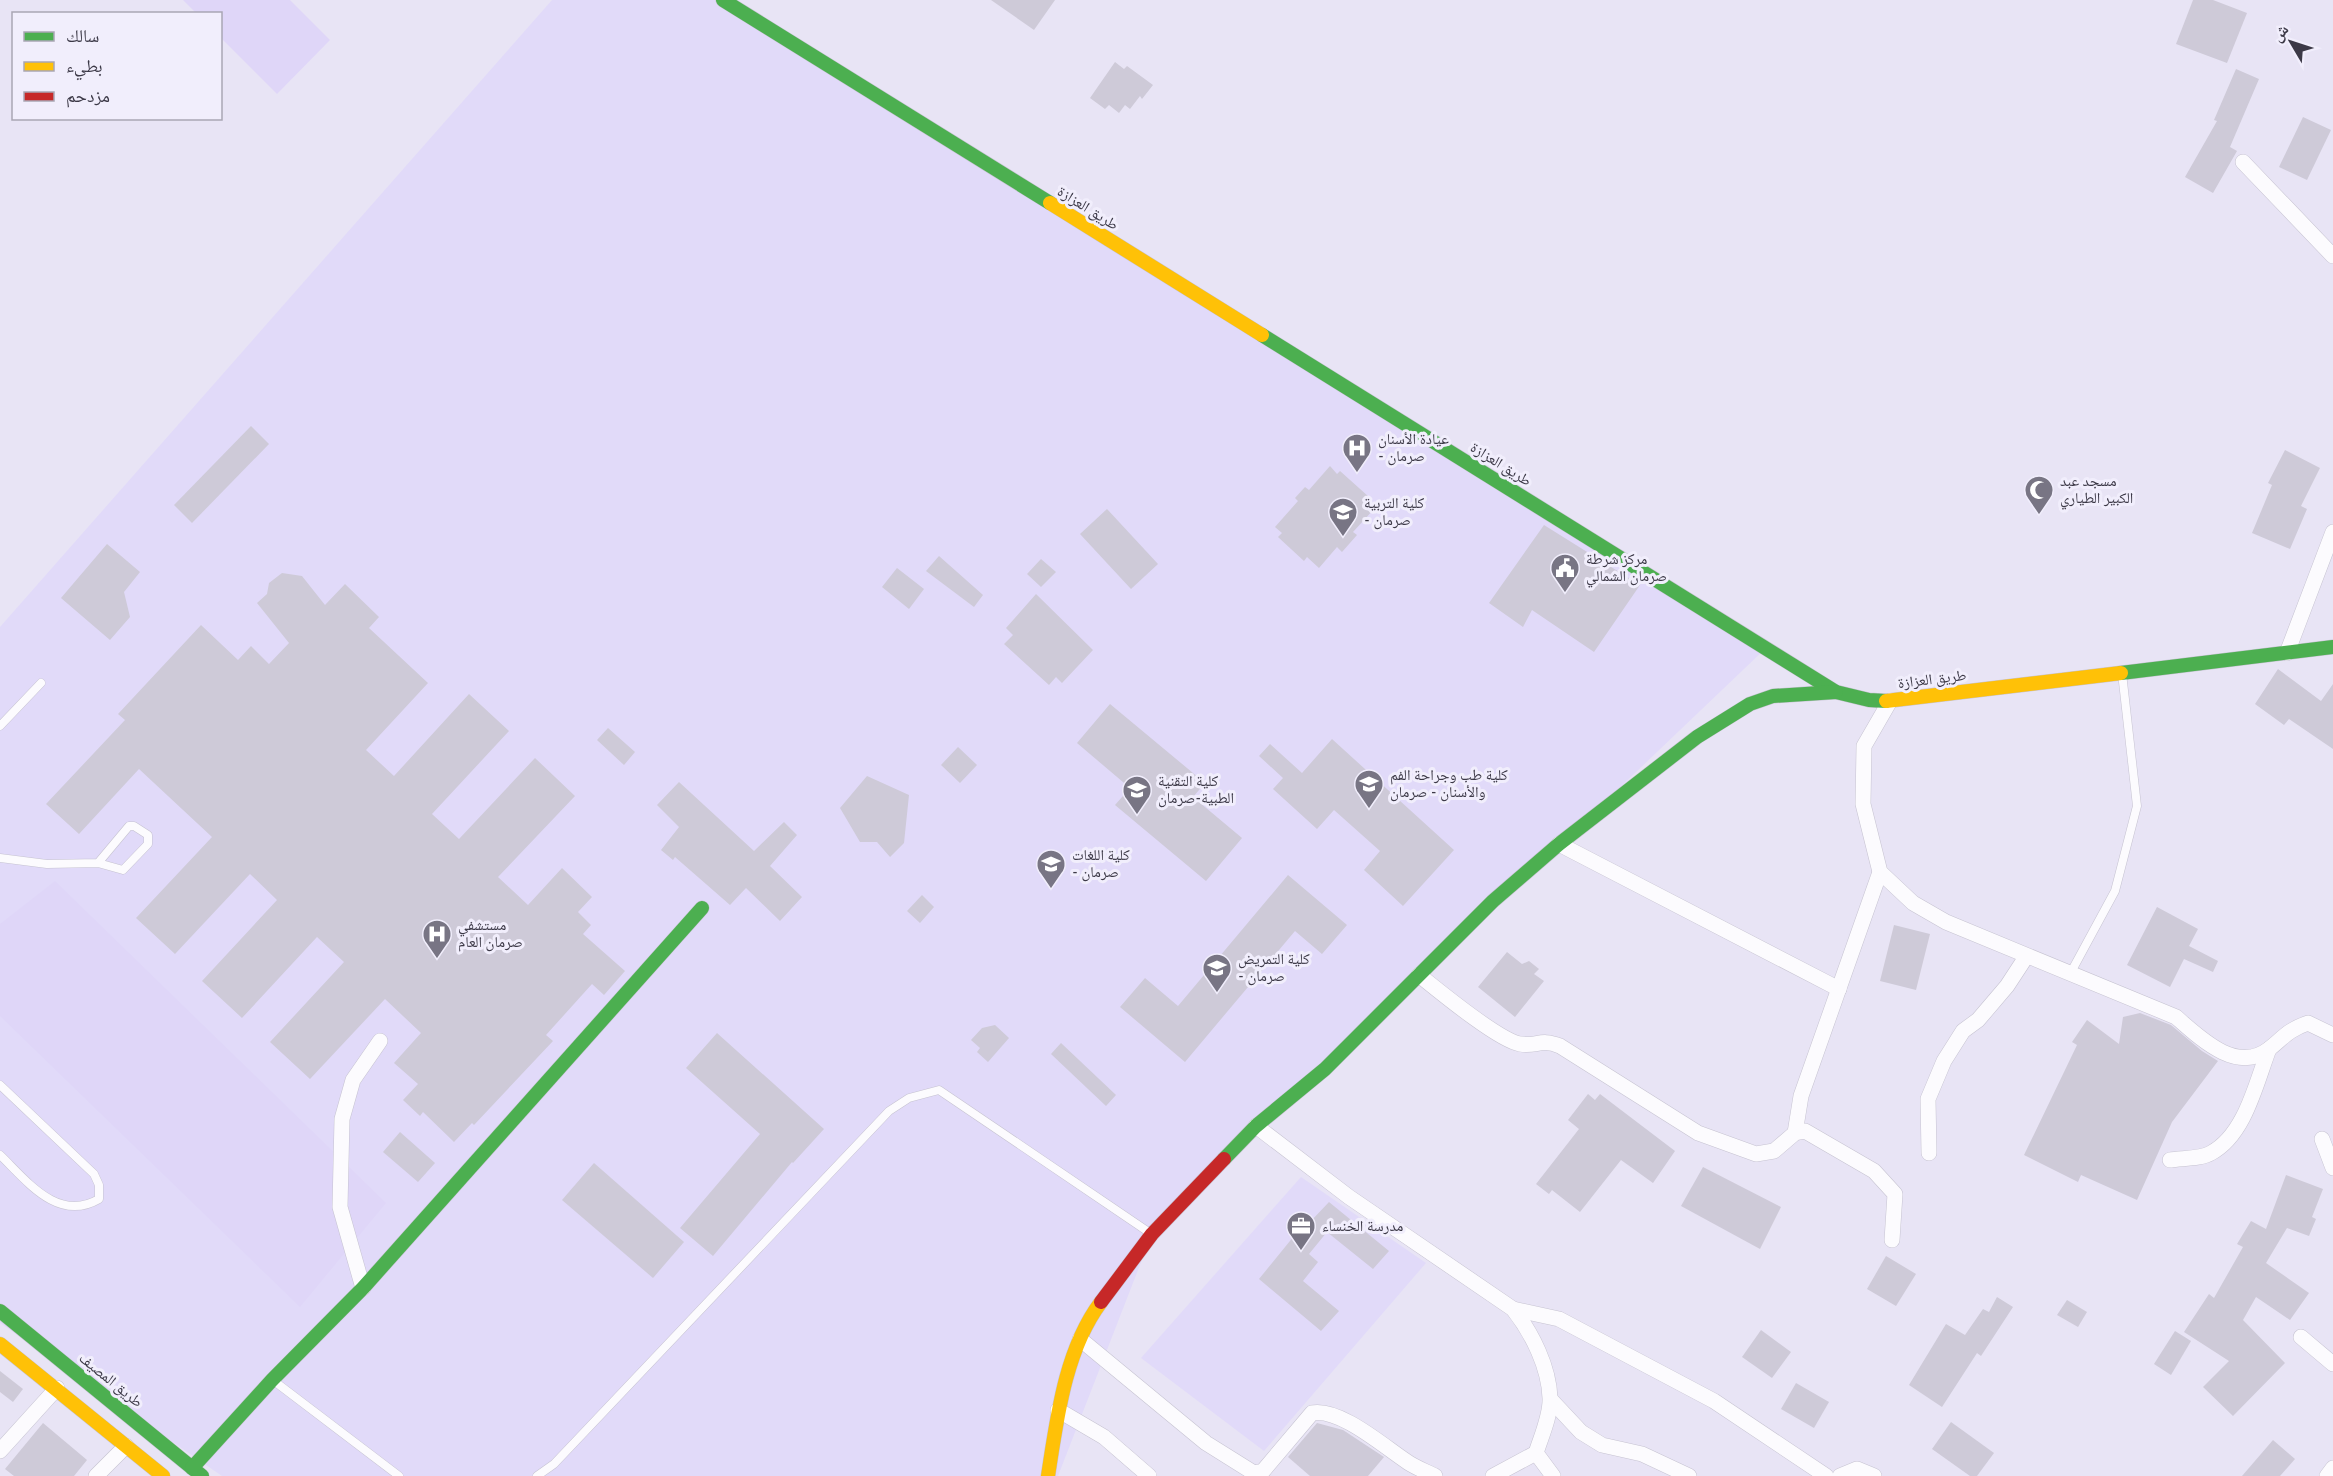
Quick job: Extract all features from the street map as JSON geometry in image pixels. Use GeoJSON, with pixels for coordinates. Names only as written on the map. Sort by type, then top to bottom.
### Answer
{"type":"FeatureCollection","features":[{"type":"Feature","properties":{"kind":"street","name":"طريق العزازة"},"geometry":{"type":"LineString","coordinates":[[723,0],[1836,692],[1869,700],[1890,701],[2333,647]]}},
{"type":"Feature","properties":{"kind":"street"},"geometry":{"type":"LineString","coordinates":[[2242,162],[2333,256]]}},
{"type":"Feature","properties":{"kind":"street"},"geometry":{"type":"LineString","coordinates":[[2288,653],[2333,532]]}},
{"type":"Feature","properties":{"kind":"street"},"geometry":{"type":"LineString","coordinates":[[1048,1476],[1058,1410],[1080,1339],[1098,1305],[1152,1234],[1256,1126],[1325,1069],[1493,902],[1559,844],[1697,736],[1750,704],[1773,696],[1836,692]]}},
{"type":"Feature","properties":{"kind":"street"},"geometry":{"type":"LineString","coordinates":[[1890,701],[1864,746],[1863,804],[1880,872],[1913,903],[1946,922],[2026,957],[2176,1017],[2196,1034],[2232,1057],[2252,1060],[2269,1049],[2288,1031],[2308,1023],[2333,1035]]}},
{"type":"Feature","properties":{"kind":"street"},"geometry":{"type":"LineString","coordinates":[[1559,844],[1839,989]]}},
{"type":"Feature","properties":{"kind":"street"},"geometry":{"type":"LineString","coordinates":[[1795,1133],[1801,1096],[1880,872]]}},
{"type":"Feature","properties":{"kind":"street"},"geometry":{"type":"LineString","coordinates":[[197,1472],[272,1380],[363,1288],[702,908]]}},
{"type":"Feature","properties":{"kind":"street"},"geometry":{"type":"LineString","coordinates":[[1929,1153],[1928,1099],[1944,1061],[1963,1031],[1978,1020],[2007,986],[2026,957]]}},
{"type":"Feature","properties":{"kind":"street"},"geometry":{"type":"LineString","coordinates":[[1419,975],[1473,1017],[1518,1044],[1532,1045],[1541,1041],[1560,1046],[1698,1133],[1756,1154],[1774,1151],[1795,1133],[1804,1131],[1874,1171],[1895,1194],[1892,1240]]}},
{"type":"Feature","properties":{"kind":"street"},"geometry":{"type":"LineString","coordinates":[[363,1288],[340,1207],[342,1119],[353,1080],[380,1041]]}},
{"type":"Feature","properties":{"kind":"street"},"geometry":{"type":"LineString","coordinates":[[2170,1160],[2210,1154],[2229,1137],[2244,1114],[2269,1049]]}},
{"type":"Feature","properties":{"kind":"street"},"geometry":{"type":"LineString","coordinates":[[1256,1126],[1349,1197],[1513,1309],[1527,1326],[1543,1363],[1551,1400],[1536,1453],[1494,1476]]}},
{"type":"Feature","properties":{"kind":"street"},"geometry":{"type":"LineString","coordinates":[[2322,1139],[2333,1168]]}},
{"type":"Feature","properties":{"kind":"street"},"geometry":{"type":"LineString","coordinates":[[1513,1309],[1559,1319],[1714,1401],[1826,1476]]}},
{"type":"Feature","properties":{"kind":"street","name":"طريق المصيف"},"geometry":{"type":"LineString","coordinates":[[0,1311],[197,1472]]}},
{"type":"Feature","properties":{"kind":"street"},"geometry":{"type":"LineString","coordinates":[[2301,1337],[2333,1364]]}},
{"type":"Feature","properties":{"kind":"street"},"geometry":{"type":"LineString","coordinates":[[1080,1339],[1206,1443],[1254,1473],[1263,1472],[1312,1413],[1322,1411],[1347,1422],[1408,1463],[1435,1476]]}},
{"type":"Feature","properties":{"kind":"street"},"geometry":{"type":"LineString","coordinates":[[0,1344],[163,1476]]}},
{"type":"Feature","properties":{"kind":"street"},"geometry":{"type":"LineString","coordinates":[[0,1451],[57,1388]]}},
{"type":"Feature","properties":{"kind":"street"},"geometry":{"type":"LineString","coordinates":[[1551,1400],[1581,1432],[1602,1445],[1642,1454],[1689,1476]]}},
{"type":"Feature","properties":{"kind":"street"},"geometry":{"type":"LineString","coordinates":[[1058,1410],[1104,1437],[1149,1476]]}},
{"type":"Feature","properties":{"kind":"street"},"geometry":{"type":"LineString","coordinates":[[96,1476],[126,1446]]}},
{"type":"Feature","properties":{"kind":"street"},"geometry":{"type":"LineString","coordinates":[[1536,1453],[1553,1476]]}},
{"type":"Feature","properties":{"kind":"street"},"geometry":{"type":"LineString","coordinates":[[2327,1476],[2333,1468]]}},
{"type":"Feature","properties":{"kind":"street"},"geometry":{"type":"LineString","coordinates":[[1840,1476],[1857,1469],[1874,1476]]}},
{"type":"Feature","properties":{"kind":"lane"},"geometry":{"type":"LineString","coordinates":[[2070,974],[2115,891],[2137,806],[2122,673]]}},
{"type":"Feature","properties":{"kind":"lane"},"geometry":{"type":"LineString","coordinates":[[0,726],[41,683]]}},
{"type":"Feature","properties":{"kind":"lane"},"geometry":{"type":"LineString","coordinates":[[0,858],[47,864],[98,863],[123,870],[148,844],[148,835],[134,826],[129,826],[98,863]]}},
{"type":"Feature","properties":{"kind":"lane"},"geometry":{"type":"LineString","coordinates":[[0,1085],[94,1174],[99,1185],[99,1199],[90,1204],[68,1207],[50,1202],[0,1155]]}},
{"type":"Feature","properties":{"kind":"lane"},"geometry":{"type":"LineString","coordinates":[[537,1476],[555,1464],[889,1111],[909,1098],[939,1090],[1152,1234]]}},
{"type":"Feature","properties":{"kind":"lane"},"geometry":{"type":"LineString","coordinates":[[272,1380],[399,1476]]}},
{"type":"Feature","properties":{"kind":"shaded area"},"geometry":{"type":"Polygon","coordinates":[[[183,0],[290,0],[330,40],[277,94],[222,39],[222,12],[195,12],[183,0]]]}},
{"type":"Feature","properties":{"kind":"shaded area"},"geometry":{"type":"Polygon","coordinates":[[[552,0],[723,0],[1766,648],[1152,1234],[1058,1476],[222,1476],[0,1323],[0,627],[552,0]]]}},
{"type":"Feature","properties":{"kind":"shaded area"},"geometry":{"type":"Polygon","coordinates":[[[55,881],[386,1203],[300,1307],[0,1016],[0,924],[55,881]]]}},
{"type":"Feature","properties":{"kind":"shaded area"},"geometry":{"type":"Polygon","coordinates":[[[1301,1177],[1426,1263],[1264,1451],[1141,1358],[1301,1177]]]}},
{"type":"Feature","properties":{"kind":"building"},"geometry":{"type":"Polygon","coordinates":[[[991,0],[1055,0],[1034,30],[991,0]]]}},
{"type":"Feature","properties":{"kind":"building"},"geometry":{"type":"Polygon","coordinates":[[[2193,0],[2213,0],[2247,13],[2227,63],[2176,44],[2193,0]]]}},
{"type":"Feature","properties":{"kind":"building"},"geometry":{"type":"Polygon","coordinates":[[[1115,62],[1124,69],[1127,66],[1153,85],[1130,109],[1125,105],[1119,113],[1109,105],[1105,109],[1090,98],[1115,62]]]}},
{"type":"Feature","properties":{"kind":"building"},"geometry":{"type":"Polygon","coordinates":[[[2236,69],[2259,79],[2230,147],[2237,151],[2213,193],[2185,177],[2217,121],[2214,120],[2236,69]]]}},
{"type":"Feature","properties":{"kind":"building"},"geometry":{"type":"Polygon","coordinates":[[[2303,117],[2331,130],[2307,180],[2279,167],[2303,117]]]}},
{"type":"Feature","properties":{"kind":"building"},"geometry":{"type":"Polygon","coordinates":[[[251,426],[269,444],[192,523],[174,505],[251,426]]]}},
{"type":"Feature","properties":{"kind":"building"},"geometry":{"type":"Polygon","coordinates":[[[2285,450],[2320,468],[2301,506],[2307,509],[2290,549],[2252,533],[2272,485],[2268,483],[2285,450]]]}},
{"type":"Feature","properties":{"kind":"building"},"geometry":{"type":"Polygon","coordinates":[[[1330,466],[1337,474],[1340,471],[1369,497],[1365,501],[1374,509],[1353,532],[1357,535],[1342,552],[1337,547],[1319,568],[1307,557],[1304,561],[1278,537],[1282,533],[1275,527],[1298,501],[1295,498],[1305,487],[1309,490],[1330,466]]]}},
{"type":"Feature","properties":{"kind":"building"},"geometry":{"type":"Polygon","coordinates":[[[1107,509],[1158,564],[1131,589],[1080,534],[1107,509]]]}},
{"type":"Feature","properties":{"kind":"building","name":"مركز شرطة صرمان الشمالي"},"geometry":{"type":"Polygon","coordinates":[[[1544,525],[1640,585],[1594,652],[1532,610],[1523,627],[1489,603],[1544,525]]]}},
{"type":"Feature","properties":{"kind":"building"},"geometry":{"type":"Polygon","coordinates":[[[107,544],[140,572],[124,592],[130,617],[110,640],[61,598],[107,544]]]}},
{"type":"Feature","properties":{"kind":"building"},"geometry":{"type":"Polygon","coordinates":[[[939,556],[983,595],[974,607],[926,571],[939,556]]]}},
{"type":"Feature","properties":{"kind":"building"},"geometry":{"type":"Polygon","coordinates":[[[1041,559],[1056,572],[1041,587],[1027,574],[1041,559]]]}},
{"type":"Feature","properties":{"kind":"building"},"geometry":{"type":"Polygon","coordinates":[[[897,568],[924,589],[909,609],[882,587],[897,568]]]}},
{"type":"Feature","properties":{"kind":"building"},"geometry":{"type":"Polygon","coordinates":[[[282,573],[302,576],[325,605],[345,584],[379,617],[369,628],[428,683],[366,750],[394,776],[469,694],[509,731],[432,814],[459,839],[535,758],[575,796],[498,877],[528,905],[562,868],[592,897],[578,912],[591,925],[583,934],[625,971],[604,995],[592,984],[546,1035],[553,1041],[474,1125],[472,1123],[454,1142],[423,1112],[420,1116],[403,1100],[418,1084],[394,1063],[421,1033],[385,999],[310,1079],[270,1042],[344,962],[317,937],[242,1018],[202,981],[277,900],[250,874],[175,954],[136,918],[212,837],[139,769],[79,834],[46,804],[125,720],[118,714],[201,625],[238,660],[251,646],[269,664],[289,643],[257,603],[267,594],[269,583],[282,573]]]}},
{"type":"Feature","properties":{"kind":"building"},"geometry":{"type":"Polygon","coordinates":[[[1036,594],[1093,650],[1062,683],[1056,677],[1049,685],[1004,644],[1013,635],[1006,628],[1036,594]]]}},
{"type":"Feature","properties":{"kind":"building"},"geometry":{"type":"Polygon","coordinates":[[[2278,669],[2321,701],[2333,684],[2333,749],[2289,719],[2284,725],[2255,704],[2278,669]]]}},
{"type":"Feature","properties":{"kind":"building"},"geometry":{"type":"Polygon","coordinates":[[[1110,704],[1205,783],[1193,797],[1242,838],[1206,881],[1115,805],[1130,788],[1077,743],[1110,704]]]}},
{"type":"Feature","properties":{"kind":"building"},"geometry":{"type":"Polygon","coordinates":[[[608,728],[635,752],[624,765],[597,740],[608,728]]]}},
{"type":"Feature","properties":{"kind":"building"},"geometry":{"type":"Polygon","coordinates":[[[1332,739],[1454,850],[1403,906],[1364,870],[1380,851],[1334,810],[1317,829],[1273,789],[1283,778],[1259,756],[1270,744],[1302,773],[1332,739]]]}},
{"type":"Feature","properties":{"kind":"building"},"geometry":{"type":"Polygon","coordinates":[[[958,747],[977,765],[960,783],[941,765],[958,747]]]}},
{"type":"Feature","properties":{"kind":"building"},"geometry":{"type":"Polygon","coordinates":[[[867,776],[909,795],[904,843],[890,857],[877,842],[860,842],[840,808],[867,776]]]}},
{"type":"Feature","properties":{"kind":"building"},"geometry":{"type":"Polygon","coordinates":[[[679,782],[754,851],[784,822],[797,835],[770,866],[802,897],[780,921],[746,888],[730,905],[675,857],[673,860],[661,850],[679,827],[657,805],[679,782]]]}},
{"type":"Feature","properties":{"kind":"building"},"geometry":{"type":"Polygon","coordinates":[[[1288,875],[1347,925],[1322,954],[1295,931],[1185,1062],[1120,1007],[1145,978],[1178,1006],[1288,875]]]}},
{"type":"Feature","properties":{"kind":"building"},"geometry":{"type":"Polygon","coordinates":[[[922,895],[934,907],[920,923],[907,911],[922,895]]]}},
{"type":"Feature","properties":{"kind":"building"},"geometry":{"type":"Polygon","coordinates":[[[2157,907],[2198,929],[2189,946],[2218,961],[2213,972],[2184,959],[2170,987],[2127,965],[2157,907]]]}},
{"type":"Feature","properties":{"kind":"building"},"geometry":{"type":"Polygon","coordinates":[[[1894,925],[1930,934],[1916,990],[1880,981],[1894,925]]]}},
{"type":"Feature","properties":{"kind":"building"},"geometry":{"type":"Polygon","coordinates":[[[1507,952],[1522,964],[1529,961],[1539,969],[1534,974],[1544,981],[1515,1017],[1478,987],[1507,952]]]}},
{"type":"Feature","properties":{"kind":"building"},"geometry":{"type":"Polygon","coordinates":[[[2140,1013],[2171,1025],[2218,1061],[2172,1122],[2137,1200],[2081,1175],[2078,1182],[2024,1155],[2077,1045],[2072,1042],[2087,1020],[2119,1044],[2123,1017],[2140,1013]]]}},
{"type":"Feature","properties":{"kind":"building"},"geometry":{"type":"Polygon","coordinates":[[[995,1025],[1009,1038],[988,1062],[977,1052],[980,1048],[971,1040],[982,1028],[995,1025]]]}},
{"type":"Feature","properties":{"kind":"building"},"geometry":{"type":"Polygon","coordinates":[[[717,1033],[824,1129],[792,1162],[713,1256],[680,1228],[760,1134],[686,1068],[717,1033]]]}},
{"type":"Feature","properties":{"kind":"building"},"geometry":{"type":"Polygon","coordinates":[[[1061,1043],[1116,1095],[1106,1106],[1051,1054],[1061,1043]]]}},
{"type":"Feature","properties":{"kind":"building"},"geometry":{"type":"Polygon","coordinates":[[[1588,1094],[1595,1100],[1600,1094],[1675,1151],[1653,1183],[1621,1160],[1580,1212],[1552,1190],[1549,1194],[1536,1184],[1579,1129],[1568,1120],[1588,1094]]]}},
{"type":"Feature","properties":{"kind":"building"},"geometry":{"type":"Polygon","coordinates":[[[400,1132],[435,1163],[418,1182],[383,1152],[400,1132]]]}},
{"type":"Feature","properties":{"kind":"building"},"geometry":{"type":"Polygon","coordinates":[[[594,1163],[684,1242],[653,1278],[562,1200],[594,1163]]]}},
{"type":"Feature","properties":{"kind":"building"},"geometry":{"type":"Polygon","coordinates":[[[1703,1167],[1781,1207],[1760,1249],[1681,1206],[1703,1167]]]}},
{"type":"Feature","properties":{"kind":"building"},"geometry":{"type":"Polygon","coordinates":[[[2286,1175],[2323,1189],[2312,1217],[2316,1219],[2309,1236],[2287,1228],[2266,1263],[2309,1293],[2290,1320],[2256,1297],[2243,1320],[2285,1363],[2233,1416],[2203,1387],[2229,1361],[2184,1332],[2209,1294],[2214,1298],[2243,1247],[2237,1244],[2251,1221],[2266,1229],[2286,1175]]]}},
{"type":"Feature","properties":{"kind":"building"},"geometry":{"type":"Polygon","coordinates":[[[1329,1202],[1389,1251],[1373,1269],[1327,1232],[1309,1254],[1318,1262],[1303,1281],[1339,1311],[1321,1331],[1259,1279],[1307,1220],[1310,1222],[1329,1202]]]}},
{"type":"Feature","properties":{"kind":"building"},"geometry":{"type":"Polygon","coordinates":[[[1886,1256],[1916,1274],[1896,1306],[1867,1289],[1886,1256]]]}},
{"type":"Feature","properties":{"kind":"building"},"geometry":{"type":"Polygon","coordinates":[[[1997,1297],[2013,1307],[1981,1356],[1977,1353],[1942,1407],[1909,1385],[1946,1324],[1965,1335],[1983,1309],[1989,1312],[1997,1297]]]}},
{"type":"Feature","properties":{"kind":"building"},"geometry":{"type":"Polygon","coordinates":[[[2067,1300],[2087,1312],[2078,1327],[2057,1315],[2067,1300]]]}},
{"type":"Feature","properties":{"kind":"building"},"geometry":{"type":"Polygon","coordinates":[[[1761,1330],[1791,1352],[1772,1378],[1742,1357],[1761,1330]]]}},
{"type":"Feature","properties":{"kind":"building"},"geometry":{"type":"Polygon","coordinates":[[[2175,1331],[2191,1341],[2171,1375],[2154,1364],[2175,1331]]]}},
{"type":"Feature","properties":{"kind":"building"},"geometry":{"type":"Polygon","coordinates":[[[0,1371],[23,1389],[13,1402],[0,1392],[0,1371]]]}},
{"type":"Feature","properties":{"kind":"building"},"geometry":{"type":"Polygon","coordinates":[[[1796,1383],[1829,1402],[1814,1428],[1781,1409],[1796,1383]]]}},
{"type":"Feature","properties":{"kind":"building"},"geometry":{"type":"Polygon","coordinates":[[[1951,1422],[1994,1453],[1977,1476],[1970,1476],[1932,1449],[1951,1422]]]}},
{"type":"Feature","properties":{"kind":"building"},"geometry":{"type":"Polygon","coordinates":[[[43,1423],[87,1460],[74,1476],[14,1476],[5,1469],[43,1423]]]}},
{"type":"Feature","properties":{"kind":"building"},"geometry":{"type":"Polygon","coordinates":[[[1317,1423],[1343,1430],[1384,1457],[1368,1476],[1310,1476],[1288,1457],[1317,1423]]]}},
{"type":"Feature","properties":{"kind":"building"},"geometry":{"type":"Polygon","coordinates":[[[2273,1440],[2295,1459],[2280,1476],[2242,1476],[2273,1440]]]}},
{"type":"Feature","properties":{"kind":"traffic: fast"},"geometry":{"type":"LineString","coordinates":[[723,0],[1050,203]]}},
{"type":"Feature","properties":{"kind":"traffic: fast"},"geometry":{"type":"LineString","coordinates":[[1262,335],[1836,692],[1869,700],[1886,701]]}},
{"type":"Feature","properties":{"kind":"traffic: fast"},"geometry":{"type":"LineString","coordinates":[[2121,673],[2333,647]]}},
{"type":"Feature","properties":{"kind":"traffic: fast"},"geometry":{"type":"LineString","coordinates":[[1224,1159],[1256,1126],[1325,1069],[1493,901],[1559,844],[1697,737],[1750,704],[1773,696],[1836,692]]}},
{"type":"Feature","properties":{"kind":"traffic: fast"},"geometry":{"type":"LineString","coordinates":[[192,1468],[272,1380],[363,1288],[702,908]]}},
{"type":"Feature","properties":{"kind":"traffic: fast"},"geometry":{"type":"LineString","coordinates":[[0,1311],[202,1476]]}},
{"type":"Feature","properties":{"kind":"traffic: slow"},"geometry":{"type":"LineString","coordinates":[[1050,203],[1262,335]]}},
{"type":"Feature","properties":{"kind":"traffic: slow"},"geometry":{"type":"LineString","coordinates":[[1886,701],[2121,673]]}},
{"type":"Feature","properties":{"kind":"traffic: slow"},"geometry":{"type":"LineString","coordinates":[[1048,1476],[1064,1385],[1079,1341],[1101,1302]]}},
{"type":"Feature","properties":{"kind":"traffic: slow"},"geometry":{"type":"LineString","coordinates":[[0,1344],[163,1476]]}},
{"type":"Feature","properties":{"kind":"traffic: jam"},"geometry":{"type":"LineString","coordinates":[[1101,1302],[1152,1234],[1224,1159]]}},
{"type":"Feature","properties":{"kind":"place","name":"عيادة الأسنان - صرمان"},"geometry":{"type":"Point","coordinates":[1357,474]}},
{"type":"Feature","properties":{"kind":"place","name":"مسجد عبد الكبير الطياري"},"geometry":{"type":"Point","coordinates":[2039,516]}},
{"type":"Feature","properties":{"kind":"place","name":"كلية التربية - صرمان"},"geometry":{"type":"Point","coordinates":[1343,538]}},
{"type":"Feature","properties":{"kind":"place","name":"مركز شرطة صرمان الشمالي"},"geometry":{"type":"Point","coordinates":[1565,594]}},
{"type":"Feature","properties":{"kind":"place","name":"كلية طب وجراحة الفم والأسنان - صرمان"},"geometry":{"type":"Point","coordinates":[1369,810]}},
{"type":"Feature","properties":{"kind":"place","name":"كلية التقنية الطبية-صرمان"},"geometry":{"type":"Point","coordinates":[1137,816]}},
{"type":"Feature","properties":{"kind":"place","name":"كلية اللغات - صرمان"},"geometry":{"type":"Point","coordinates":[1051,890]}},
{"type":"Feature","properties":{"kind":"place","name":"مستشفي صرمان العام"},"geometry":{"type":"Point","coordinates":[437,960]}},
{"type":"Feature","properties":{"kind":"place","name":"كلية التمريض - صرمان"},"geometry":{"type":"Point","coordinates":[1217,994]}},
{"type":"Feature","properties":{"kind":"place","name":"مدرسة الخنساء"},"geometry":{"type":"Point","coordinates":[1301,1252]}}]}
